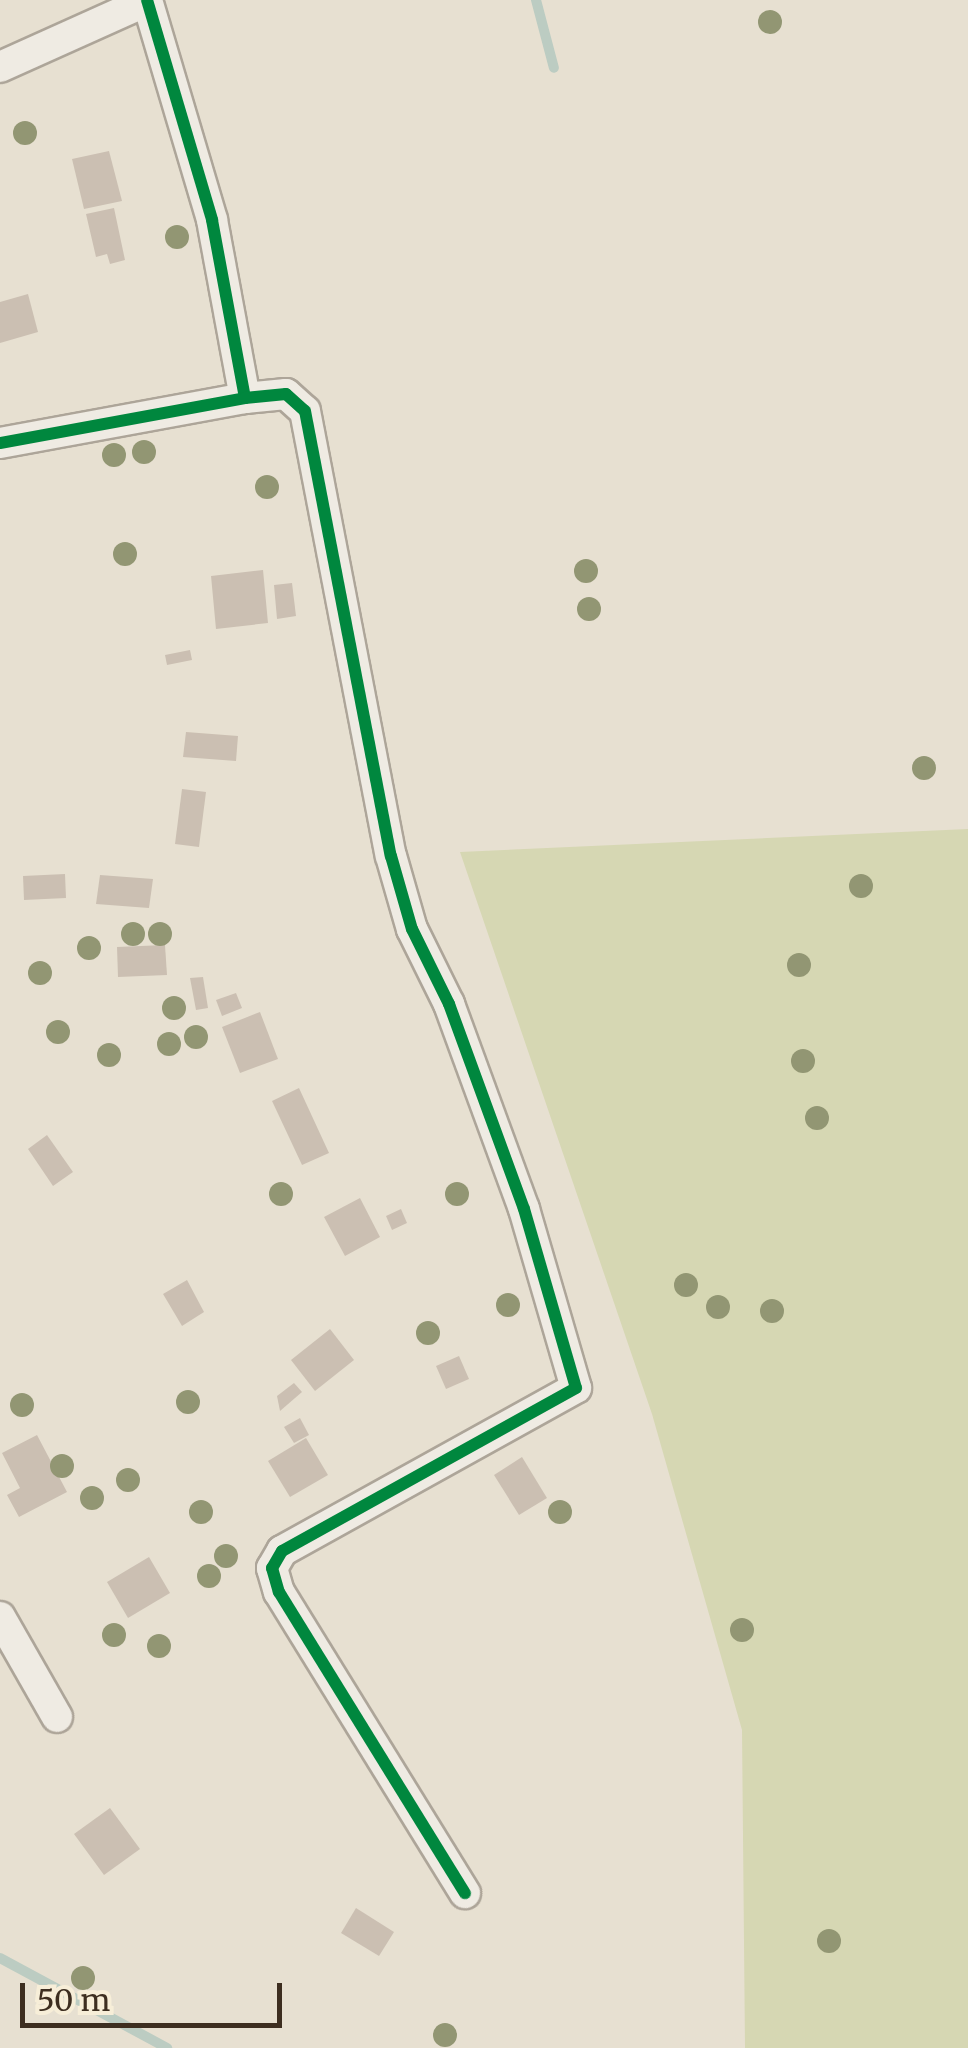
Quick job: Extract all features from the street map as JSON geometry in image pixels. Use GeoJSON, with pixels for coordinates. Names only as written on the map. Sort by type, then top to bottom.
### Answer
{"type":"FeatureCollection","features":[{"type":"Feature","properties":{"kind":"street"},"geometry":{"type":"LineString","coordinates":[[0,67],[147,1],[212,220],[245,398]]}},
{"type":"Feature","properties":{"kind":"street"},"geometry":{"type":"LineString","coordinates":[[0,443],[245,398],[286,394],[305,412],[391,856],[412,928],[448,1004],[524,1209],[576,1388],[282,1551],[272,1568],[279,1592],[465,1893]]}},
{"type":"Feature","properties":{"kind":"street"},"geometry":{"type":"LineString","coordinates":[[0,1616],[57,1717]]}},
{"type":"Feature","properties":{"kind":"green space"},"geometry":{"type":"Polygon","coordinates":[[[968,829],[968,2048],[745,2048],[742,1730],[652,1414],[460,852],[968,829]]]}},
{"type":"Feature","properties":{"kind":"building"},"geometry":{"type":"Polygon","coordinates":[[[109,151],[122,201],[84,209],[72,159],[109,151]]]}},
{"type":"Feature","properties":{"kind":"building"},"geometry":{"type":"Polygon","coordinates":[[[114,208],[125,260],[110,264],[107,254],[96,257],[86,214],[114,208]]]}},
{"type":"Feature","properties":{"kind":"building"},"geometry":{"type":"Polygon","coordinates":[[[28,294],[38,332],[0,343],[0,302],[28,294]]]}},
{"type":"Feature","properties":{"kind":"building"},"geometry":{"type":"Polygon","coordinates":[[[263,570],[268,623],[216,629],[211,576],[263,570]]]}},
{"type":"Feature","properties":{"kind":"building"},"geometry":{"type":"Polygon","coordinates":[[[292,583],[296,616],[277,619],[274,585],[292,583]]]}},
{"type":"Feature","properties":{"kind":"building"},"geometry":{"type":"Polygon","coordinates":[[[190,650],[192,660],[167,665],[165,655],[190,650]]]}},
{"type":"Feature","properties":{"kind":"building"},"geometry":{"type":"Polygon","coordinates":[[[186,732],[238,736],[236,761],[183,757],[186,732]]]}},
{"type":"Feature","properties":{"kind":"building"},"geometry":{"type":"Polygon","coordinates":[[[182,789],[206,792],[199,847],[175,844],[182,789]]]}},
{"type":"Feature","properties":{"kind":"building"},"geometry":{"type":"Polygon","coordinates":[[[65,874],[66,898],[24,900],[23,876],[65,874]]]}},
{"type":"Feature","properties":{"kind":"building"},"geometry":{"type":"Polygon","coordinates":[[[100,875],[153,879],[149,908],[96,904],[100,875]]]}},
{"type":"Feature","properties":{"kind":"building"},"geometry":{"type":"Polygon","coordinates":[[[165,945],[167,975],[118,977],[117,947],[165,945]]]}},
{"type":"Feature","properties":{"kind":"building"},"geometry":{"type":"Polygon","coordinates":[[[203,977],[208,1008],[196,1010],[190,978],[203,977]]]}},
{"type":"Feature","properties":{"kind":"building"},"geometry":{"type":"Polygon","coordinates":[[[236,993],[242,1008],[222,1016],[216,1000],[236,993]]]}},
{"type":"Feature","properties":{"kind":"building"},"geometry":{"type":"Polygon","coordinates":[[[260,1012],[278,1059],[240,1073],[222,1027],[260,1012]]]}},
{"type":"Feature","properties":{"kind":"building"},"geometry":{"type":"Polygon","coordinates":[[[299,1088],[329,1153],[302,1165],[272,1101],[299,1088]]]}},
{"type":"Feature","properties":{"kind":"building"},"geometry":{"type":"Polygon","coordinates":[[[47,1135],[73,1172],[53,1186],[28,1149],[47,1135]]]}},
{"type":"Feature","properties":{"kind":"building"},"geometry":{"type":"Polygon","coordinates":[[[360,1198],[380,1237],[345,1256],[324,1217],[360,1198]]]}},
{"type":"Feature","properties":{"kind":"building"},"geometry":{"type":"Polygon","coordinates":[[[401,1209],[407,1223],[392,1230],[386,1216],[401,1209]]]}},
{"type":"Feature","properties":{"kind":"building"},"geometry":{"type":"Polygon","coordinates":[[[187,1280],[204,1312],[182,1326],[163,1294],[187,1280]]]}},
{"type":"Feature","properties":{"kind":"building"},"geometry":{"type":"Polygon","coordinates":[[[330,1329],[354,1360],[315,1391],[291,1360],[330,1329]]]}},
{"type":"Feature","properties":{"kind":"building"},"geometry":{"type":"Polygon","coordinates":[[[459,1356],[469,1379],[446,1389],[436,1366],[459,1356]]]}},
{"type":"Feature","properties":{"kind":"building"},"geometry":{"type":"Polygon","coordinates":[[[294,1383],[302,1392],[280,1411],[277,1396],[294,1383]]]}},
{"type":"Feature","properties":{"kind":"building"},"geometry":{"type":"Polygon","coordinates":[[[300,1418],[309,1435],[294,1443],[284,1427],[300,1418]]]}},
{"type":"Feature","properties":{"kind":"building"},"geometry":{"type":"Polygon","coordinates":[[[37,1435],[67,1492],[19,1517],[7,1495],[20,1488],[2,1453],[37,1435]]]}},
{"type":"Feature","properties":{"kind":"building"},"geometry":{"type":"Polygon","coordinates":[[[306,1438],[328,1475],[290,1497],[268,1461],[306,1438]]]}},
{"type":"Feature","properties":{"kind":"building"},"geometry":{"type":"Polygon","coordinates":[[[522,1457],[547,1498],[519,1515],[494,1475],[522,1457]]]}},
{"type":"Feature","properties":{"kind":"building"},"geometry":{"type":"Polygon","coordinates":[[[149,1557],[170,1593],[128,1618],[107,1582],[149,1557]]]}},
{"type":"Feature","properties":{"kind":"building"},"geometry":{"type":"Polygon","coordinates":[[[110,1808],[140,1849],[104,1875],[74,1834],[110,1808]]]}},
{"type":"Feature","properties":{"kind":"building"},"geometry":{"type":"Polygon","coordinates":[[[356,1908],[394,1932],[379,1956],[341,1933],[356,1908]]]}},
{"type":"Feature","properties":{"kind":"waterway"},"geometry":{"type":"LineString","coordinates":[[536,0],[554,68]]}},
{"type":"Feature","properties":{"kind":"waterway"},"geometry":{"type":"LineString","coordinates":[[0,1958],[167,2048]]}},
{"type":"Feature","properties":{"kind":"cycle path"},"geometry":{"type":"LineString","coordinates":[[147,0],[212,220],[245,398]]}},
{"type":"Feature","properties":{"kind":"cycle path"},"geometry":{"type":"LineString","coordinates":[[0,443],[245,398],[286,394],[305,411],[391,856],[412,929],[449,1004],[524,1209],[576,1388],[282,1551],[272,1568],[279,1592],[465,1893]]}}]}
